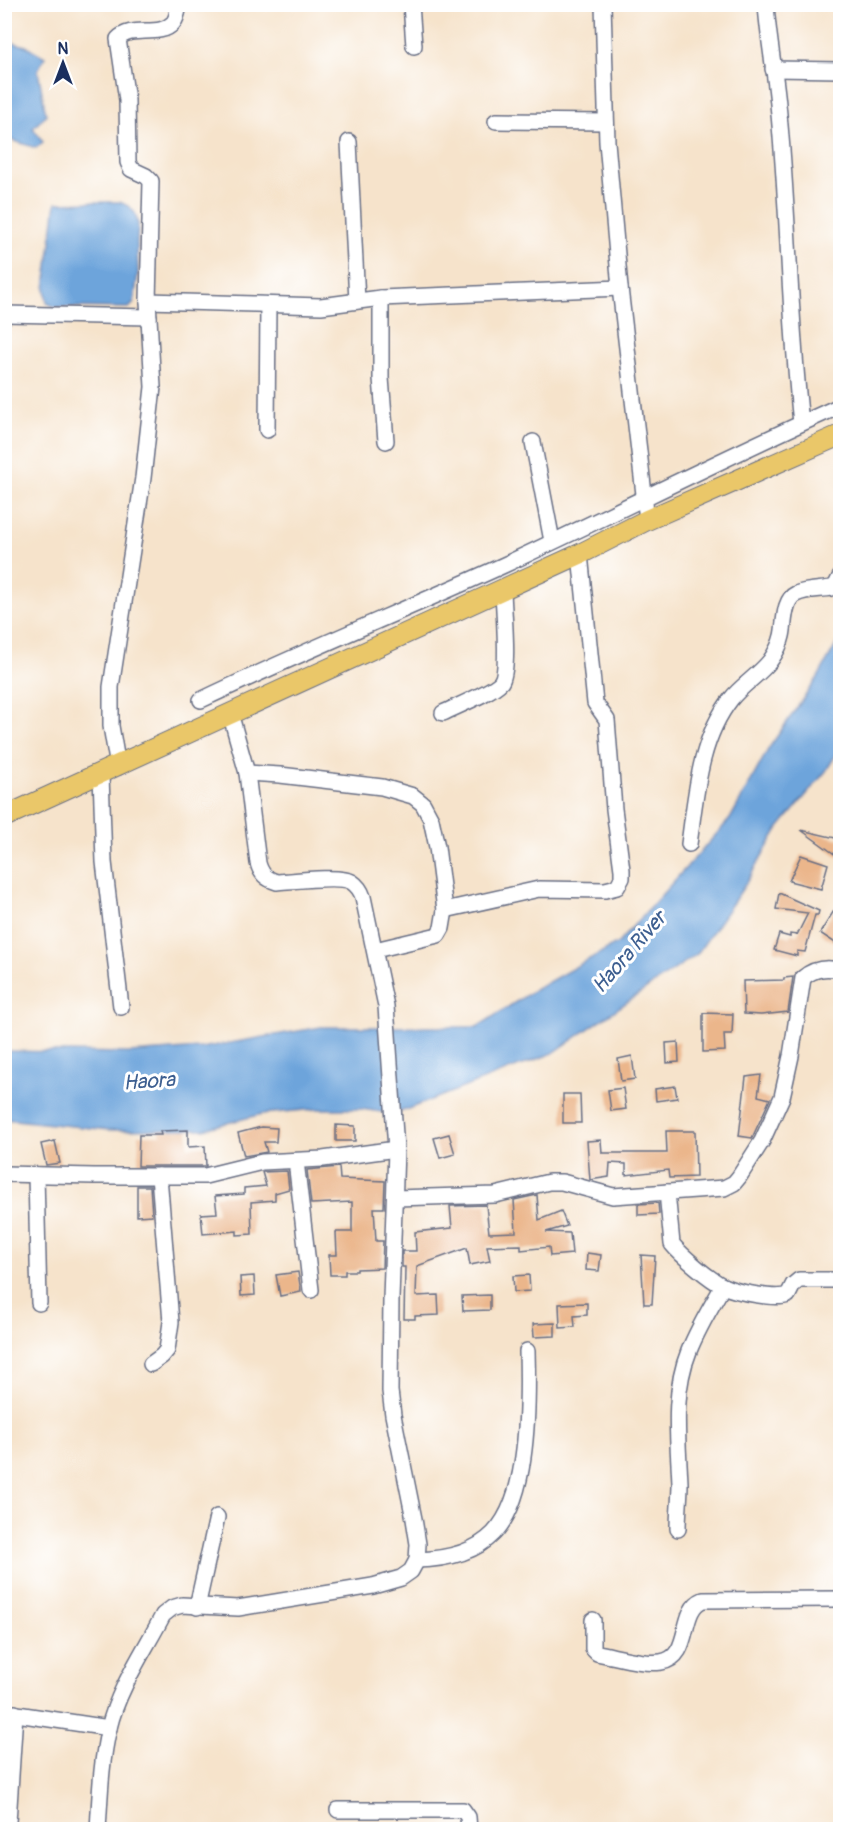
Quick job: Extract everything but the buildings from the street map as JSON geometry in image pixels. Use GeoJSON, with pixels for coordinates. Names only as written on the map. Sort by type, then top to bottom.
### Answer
{"type":"FeatureCollection","features":[{"type":"Feature","properties":{"kind":"main road"},"geometry":{"type":"LineString","coordinates":[[4,817],[110,771],[230,713],[580,554],[647,520],[840,435]]}},
{"type":"Feature","properties":{"kind":"street"},"geometry":{"type":"LineString","coordinates":[[121,1007],[104,862],[110,771],[111,687],[143,478],[153,387],[149,309],[151,181],[131,169],[128,162],[126,93],[118,39],[124,34],[168,27],[174,22],[179,4]]}},
{"type":"Feature","properties":{"kind":"street"},"geometry":{"type":"LineString","coordinates":[[411,4],[414,46]]}},
{"type":"Feature","properties":{"kind":"street"},"geometry":{"type":"LineString","coordinates":[[603,4],[606,122],[620,288],[647,520]]}},
{"type":"Feature","properties":{"kind":"street"},"geometry":{"type":"LineString","coordinates":[[766,4],[778,104],[793,344],[801,423]]}},
{"type":"Feature","properties":{"kind":"street"},"geometry":{"type":"LineString","coordinates":[[773,69],[840,70]]}},
{"type":"Feature","properties":{"kind":"street"},"geometry":{"type":"LineString","coordinates":[[496,121],[606,122]]}},
{"type":"Feature","properties":{"kind":"street"},"geometry":{"type":"LineString","coordinates":[[349,142],[357,302]]}},
{"type":"Feature","properties":{"kind":"street"},"geometry":{"type":"LineString","coordinates":[[4,314],[268,305],[321,306],[381,298],[620,288]]}},
{"type":"Feature","properties":{"kind":"street"},"geometry":{"type":"LineString","coordinates":[[381,298],[381,378],[386,441]]}},
{"type":"Feature","properties":{"kind":"street"},"geometry":{"type":"LineString","coordinates":[[267,430],[268,305]]}},
{"type":"Feature","properties":{"kind":"street"},"geometry":{"type":"LineString","coordinates":[[201,700],[495,569],[645,496],[840,406]]}},
{"type":"Feature","properties":{"kind":"street"},"geometry":{"type":"LineString","coordinates":[[533,442],[552,541]]}},
{"type":"Feature","properties":{"kind":"street"},"geometry":{"type":"LineString","coordinates":[[446,910],[539,889],[605,890],[620,884],[622,870],[614,809],[607,720],[595,703],[580,554]]}},
{"type":"Feature","properties":{"kind":"street"},"geometry":{"type":"LineString","coordinates":[[689,844],[705,752],[720,717],[731,699],[769,662],[777,649],[791,598],[799,593],[832,588],[840,577]]}},
{"type":"Feature","properties":{"kind":"street"},"geometry":{"type":"LineString","coordinates":[[443,713],[495,687],[503,679],[506,666],[503,589]]}},
{"type":"Feature","properties":{"kind":"street"},"geometry":{"type":"LineString","coordinates":[[98,1830],[102,1775],[109,1728],[121,1696],[163,1615],[172,1608],[182,1605],[238,1608],[373,1586],[401,1578],[411,1571],[417,1560],[416,1527],[390,1391],[396,1149],[386,1006],[375,951],[363,897],[360,889],[351,881],[334,879],[277,882],[270,880],[260,871],[247,773],[230,713]]}},
{"type":"Feature","properties":{"kind":"street"},"geometry":{"type":"LineString","coordinates":[[247,773],[382,787],[414,796],[423,804],[431,819],[437,847],[446,910],[442,928],[438,935],[375,951]]}},
{"type":"Feature","properties":{"kind":"street"},"geometry":{"type":"LineString","coordinates":[[395,1198],[495,1195],[549,1182],[562,1182],[613,1196],[724,1188],[734,1183],[762,1141],[782,1097],[803,978],[810,972],[821,969],[840,970]]}},
{"type":"Feature","properties":{"kind":"street"},"geometry":{"type":"LineString","coordinates":[[4,1174],[205,1176],[262,1162],[296,1161],[396,1149]]}},
{"type":"Feature","properties":{"kind":"street"},"geometry":{"type":"LineString","coordinates":[[296,1161],[312,1290]]}},
{"type":"Feature","properties":{"kind":"street"},"geometry":{"type":"LineString","coordinates":[[36,1175],[39,1303]]}},
{"type":"Feature","properties":{"kind":"street"},"geometry":{"type":"LineString","coordinates":[[151,1364],[167,1350],[171,1322],[159,1176]]}},
{"type":"Feature","properties":{"kind":"street"},"geometry":{"type":"LineString","coordinates":[[667,1192],[672,1244],[723,1286],[777,1298],[788,1295],[793,1285],[799,1280],[840,1280]]}},
{"type":"Feature","properties":{"kind":"street"},"geometry":{"type":"LineString","coordinates":[[678,1528],[680,1484],[677,1447],[681,1378],[688,1353],[699,1328],[723,1286]]}},
{"type":"Feature","properties":{"kind":"street"},"geometry":{"type":"LineString","coordinates":[[417,1560],[441,1559],[470,1550],[495,1531],[515,1501],[520,1482],[526,1434],[527,1351]]}},
{"type":"Feature","properties":{"kind":"street"},"geometry":{"type":"LineString","coordinates":[[197,1607],[217,1517]]}},
{"type":"Feature","properties":{"kind":"street"},"geometry":{"type":"LineString","coordinates":[[593,1620],[592,1643],[597,1653],[662,1662],[670,1659],[680,1650],[694,1606],[703,1600],[840,1599]]}},
{"type":"Feature","properties":{"kind":"street"},"geometry":{"type":"LineString","coordinates":[[8,1822],[10,1712],[109,1728]]}},
{"type":"Feature","properties":{"kind":"street"},"geometry":{"type":"LineString","coordinates":[[338,1810],[463,1810],[468,1817],[469,1830]]}},
{"type":"Feature","properties":{"kind":"water"},"geometry":{"type":"Polygon","coordinates":[[[11,42],[26,46],[45,57],[38,70],[46,115],[33,128],[43,142],[36,148],[5,138],[5,51],[11,42]]]}},
{"type":"Feature","properties":{"kind":"water"},"geometry":{"type":"Polygon","coordinates":[[[120,202],[130,207],[135,213],[138,224],[138,272],[134,303],[129,308],[55,307],[47,303],[45,289],[56,203],[120,202]]]}},
{"type":"Feature","properties":{"kind":"water"},"geometry":{"type":"Polygon","coordinates":[[[840,638],[840,748],[826,771],[778,829],[743,888],[697,954],[553,1053],[395,1114],[361,1109],[317,1109],[262,1114],[204,1129],[110,1130],[5,1119],[4,1051],[129,1053],[201,1048],[321,1027],[477,1027],[536,989],[618,943],[730,819],[769,748],[817,679],[840,638]]]}},
{"type":"Feature","properties":{"kind":"water label","name":"Haora River"},"geometry":{"type":"Point","coordinates":[629,952]}},
{"type":"Feature","properties":{"kind":"water label","name":"Haora"},"geometry":{"type":"Point","coordinates":[149,1081]}}]}
